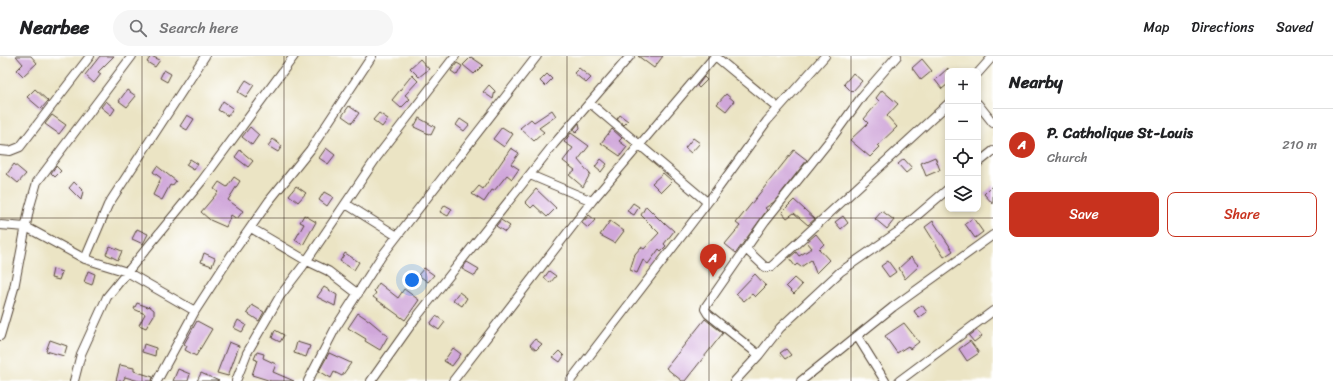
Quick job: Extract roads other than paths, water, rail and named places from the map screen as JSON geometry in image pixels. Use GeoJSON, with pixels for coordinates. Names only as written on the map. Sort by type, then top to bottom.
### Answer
{"type":"FeatureCollection","features":[{"type":"Feature","properties":{"kind":"street"},"geometry":{"type":"LineString","coordinates":[[0,150],[10,151],[20,147],[90,56]]}},
{"type":"Feature","properties":{"kind":"street"},"geometry":{"type":"LineString","coordinates":[[0,336],[14,288],[33,190],[42,173],[132,56]]}},
{"type":"Feature","properties":{"kind":"street"},"geometry":{"type":"LineString","coordinates":[[84,259],[108,205],[205,56]]}},
{"type":"Feature","properties":{"kind":"street"},"geometry":{"type":"LineString","coordinates":[[74,381],[81,354],[105,300],[201,182],[294,56]]}},
{"type":"Feature","properties":{"kind":"street"},"geometry":{"type":"LineString","coordinates":[[157,381],[195,312],[269,201],[310,150],[372,56]]}},
{"type":"Feature","properties":{"kind":"street"},"geometry":{"type":"LineString","coordinates":[[236,381],[260,328],[288,285],[307,261],[377,157],[455,56]]}},
{"type":"Feature","properties":{"kind":"street"},"geometry":{"type":"LineString","coordinates":[[308,381],[336,327],[397,236],[537,56]]}},
{"type":"Feature","properties":{"kind":"street"},"geometry":{"type":"LineString","coordinates":[[371,381],[415,319],[554,144],[630,56]]}},
{"type":"Feature","properties":{"kind":"street"},"geometry":{"type":"LineString","coordinates":[[453,381],[592,201],[715,56],[778,108]]}},
{"type":"Feature","properties":{"kind":"street"},"geometry":{"type":"LineString","coordinates":[[573,380],[778,108],[825,56]]}},
{"type":"Feature","properties":{"kind":"street"},"geometry":{"type":"LineString","coordinates":[[759,355],[708,314],[705,309],[747,250],[765,221],[834,135],[863,95],[897,56]]}},
{"type":"Feature","properties":{"kind":"street"},"geometry":{"type":"LineString","coordinates":[[981,70],[993,56]]}},
{"type":"Feature","properties":{"kind":"street"},"geometry":{"type":"LineString","coordinates":[[590,103],[707,202]]}},
{"type":"Feature","properties":{"kind":"street"},"geometry":{"type":"LineString","coordinates":[[747,250],[765,267],[771,267],[945,107]]}},
{"type":"Feature","properties":{"kind":"street"},"geometry":{"type":"LineString","coordinates":[[981,108],[993,123]]}},
{"type":"Feature","properties":{"kind":"street"},"geometry":{"type":"LineString","coordinates":[[981,161],[993,151]]}},
{"type":"Feature","properties":{"kind":"street"},"geometry":{"type":"LineString","coordinates":[[530,175],[592,201]]}},
{"type":"Feature","properties":{"kind":"street"},"geometry":{"type":"LineString","coordinates":[[736,381],[780,328],[840,272],[900,231],[945,192]]}},
{"type":"Feature","properties":{"kind":"street"},"geometry":{"type":"LineString","coordinates":[[346,204],[397,236]]}},
{"type":"Feature","properties":{"kind":"street"},"geometry":{"type":"LineString","coordinates":[[0,225],[26,227],[84,259],[127,272],[195,312]]}},
{"type":"Feature","properties":{"kind":"street"},"geometry":{"type":"LineString","coordinates":[[251,228],[307,261],[328,271],[358,294]]}},
{"type":"Feature","properties":{"kind":"street"},"geometry":{"type":"LineString","coordinates":[[801,381],[893,307],[993,235]]}},
{"type":"Feature","properties":{"kind":"street"},"geometry":{"type":"LineString","coordinates":[[899,381],[993,311]]}},
{"type":"Feature","properties":{"kind":"street"},"geometry":{"type":"LineString","coordinates":[[858,336],[885,381]]}},
{"type":"Feature","properties":{"kind":"place","name":"P. Catholique St-Louis"},"geometry":{"type":"Point","coordinates":[713,277]}}]}
